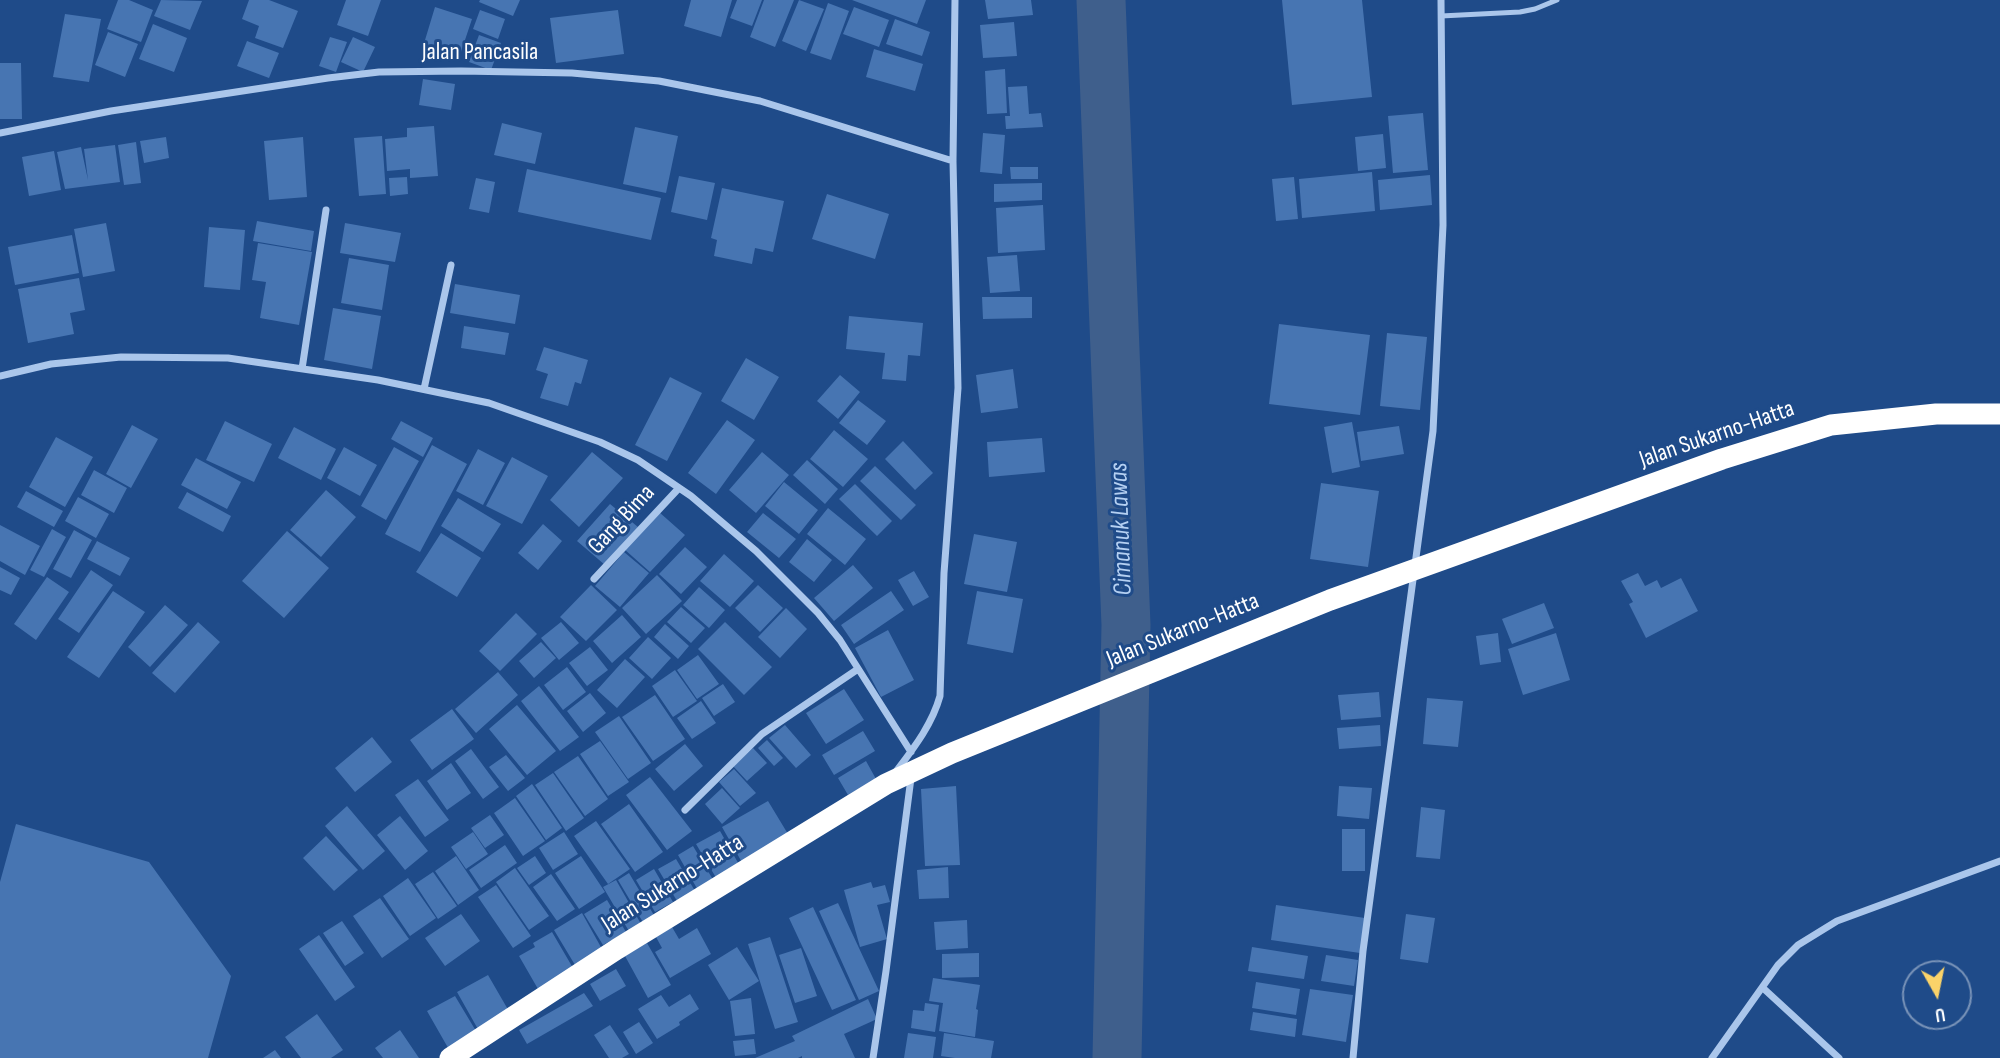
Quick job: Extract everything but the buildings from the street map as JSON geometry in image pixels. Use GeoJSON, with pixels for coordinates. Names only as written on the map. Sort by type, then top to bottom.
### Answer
{"type":"FeatureCollection","features":[{"type":"Feature","properties":{"kind":"highway","name":"Jalan Sukarno-Hatta"},"geometry":{"type":"LineString","coordinates":[[450,1058],[617,949],[886,785],[911,762],[952,753],[1330,600],[1721,459],[1831,425],[1936,414],[2000,414]]}},
{"type":"Feature","properties":{"kind":"street"},"geometry":{"type":"LineString","coordinates":[[873,1058],[911,762],[940,696],[944,573],[958,388],[953,161],[955,0]]}},
{"type":"Feature","properties":{"kind":"street"},"geometry":{"type":"LineString","coordinates":[[1353,1058],[1363,951],[1433,431],[1443,225],[1441,0]]}},
{"type":"Feature","properties":{"kind":"street","name":"Jalan Pancasila"},"geometry":{"type":"LineString","coordinates":[[0,133],[111,111],[379,72],[572,73],[659,82],[760,101],[953,161]]}},
{"type":"Feature","properties":{"kind":"street"},"geometry":{"type":"LineString","coordinates":[[302,369],[326,209]]}},
{"type":"Feature","properties":{"kind":"street"},"geometry":{"type":"LineString","coordinates":[[424,389],[451,265]]}},
{"type":"Feature","properties":{"kind":"street"},"geometry":{"type":"LineString","coordinates":[[0,376],[51,364],[121,357],[228,358],[378,380],[489,403],[600,442],[638,460],[679,488],[756,551],[818,613],[841,640],[911,762]]}},
{"type":"Feature","properties":{"kind":"street","name":"Gang Bima"},"geometry":{"type":"LineString","coordinates":[[594,579],[679,488]]}},
{"type":"Feature","properties":{"kind":"street"},"geometry":{"type":"LineString","coordinates":[[685,810],[762,734],[858,669]]}},
{"type":"Feature","properties":{"kind":"street"},"geometry":{"type":"LineString","coordinates":[[1712,1058],[1778,965],[1798,945],[1837,921],[1998,862],[2000,872]]}},
{"type":"Feature","properties":{"kind":"street"},"geometry":{"type":"LineString","coordinates":[[1763,988],[1839,1058]]}},
{"type":"Feature","properties":{"kind":"lane"},"geometry":{"type":"LineString","coordinates":[[1441,16],[1520,12],[1556,0]]}},
{"type":"Feature","properties":{"kind":"waterway","name":"Cimanuk Lawas"},"geometry":{"type":"LineString","coordinates":[[1101,0],[1126,625],[1117,1058]]}}]}
